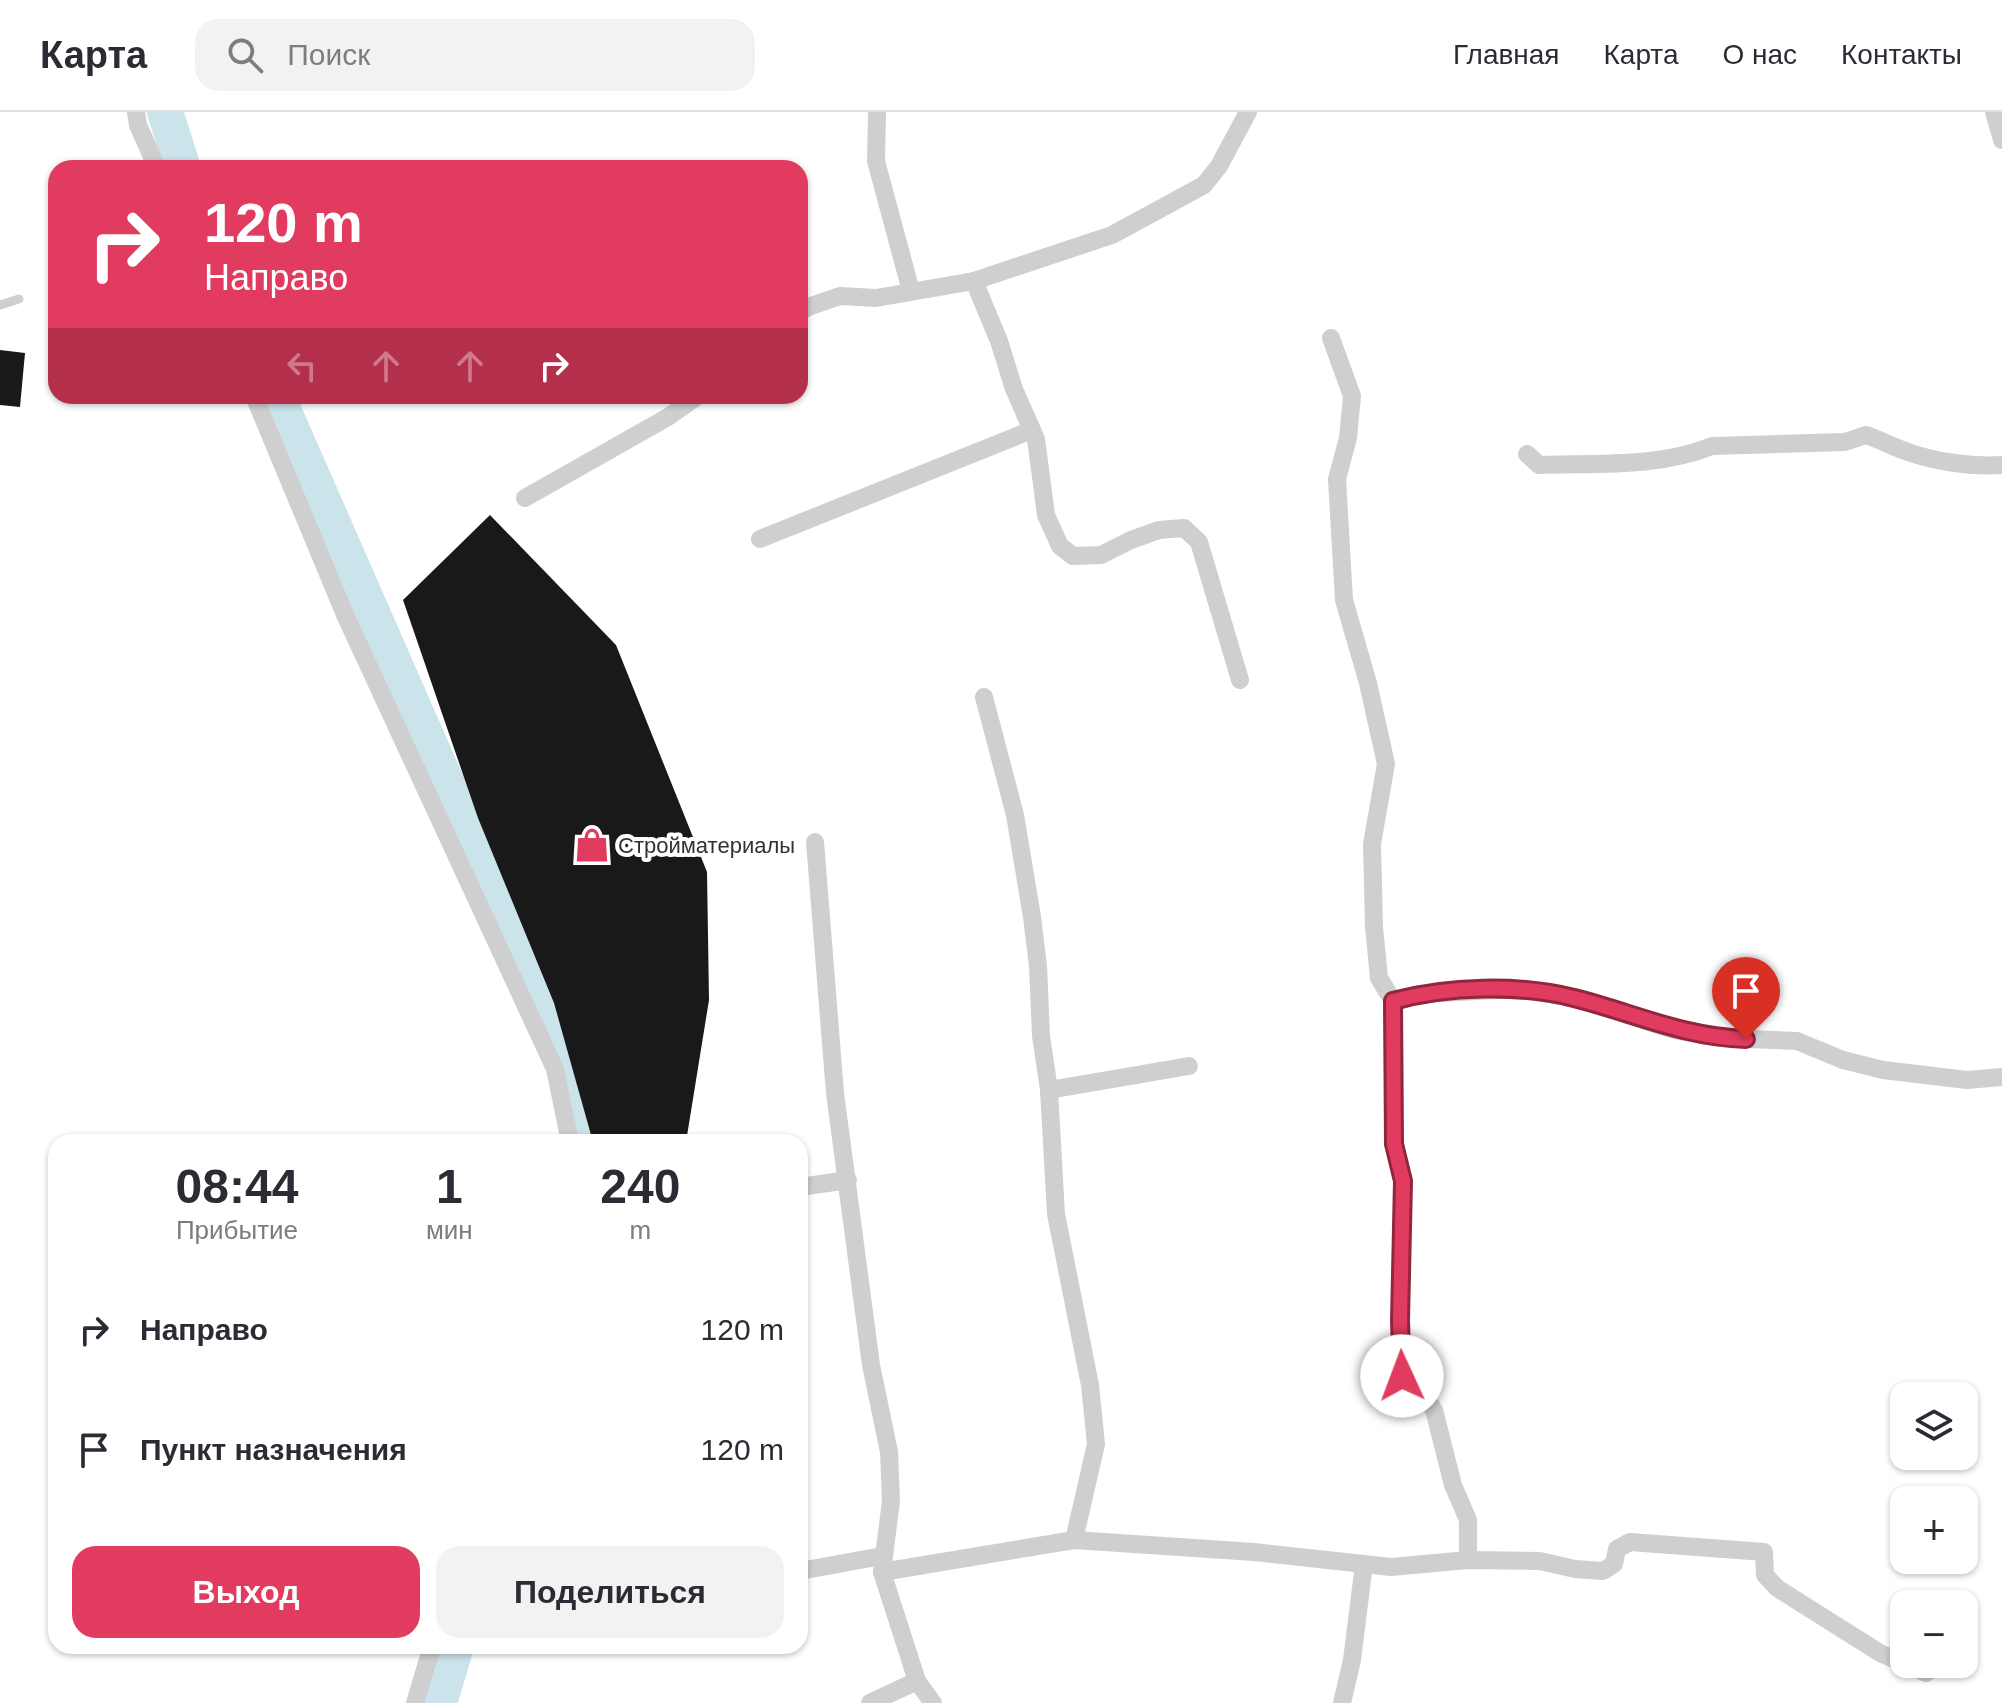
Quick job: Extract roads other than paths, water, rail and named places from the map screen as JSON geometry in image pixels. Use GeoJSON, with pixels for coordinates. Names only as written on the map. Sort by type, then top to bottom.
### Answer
{"type":"FeatureCollection","features":[{"type":"Feature","properties":{"kind":"street"},"geometry":{"type":"LineString","coordinates":[[136,112],[138,125],[153,160]]}},
{"type":"Feature","properties":{"kind":"street"},"geometry":{"type":"LineString","coordinates":[[877,112],[876,161],[911,291]]}},
{"type":"Feature","properties":{"kind":"street"},"geometry":{"type":"LineString","coordinates":[[808,307],[840,296],[876,298],[974,281],[1112,235],[1204,185],[1219,166],[1248,112]]}},
{"type":"Feature","properties":{"kind":"street"},"geometry":{"type":"LineString","coordinates":[[1994,112],[2002,140]]}},
{"type":"Feature","properties":{"kind":"street"},"geometry":{"type":"LineString","coordinates":[[974,281],[1036,439],[1046,515],[1060,546],[1073,556],[1101,555],[1159,530],[1184,528],[1199,542],[1240,680]]}},
{"type":"Feature","properties":{"kind":"street"},"geometry":{"type":"LineString","coordinates":[[1331,338],[1352,396],[1348,438],[1337,479],[1344,600],[1368,683],[1386,764],[1372,844],[1374,927],[1379,978],[1393,1001],[1394,1144],[1403,1181],[1402,1376],[1434,1410],[1453,1485],[1468,1520],[1468,1560]]}},
{"type":"Feature","properties":{"kind":"street"},"geometry":{"type":"LineString","coordinates":[[257,404],[346,617],[555,1069],[568,1134]]}},
{"type":"Feature","properties":{"kind":"street"},"geometry":{"type":"LineString","coordinates":[[525,498],[687,404]]}},
{"type":"Feature","properties":{"kind":"street"},"geometry":{"type":"LineString","coordinates":[[760,539],[1032,430]]}},
{"type":"Feature","properties":{"kind":"street"},"geometry":{"type":"LineString","coordinates":[[1527,454],[1539,465],[1662,461],[1712,446],[1845,442],[1866,435],[1908,452],[1942,460],[2002,465]]}},
{"type":"Feature","properties":{"kind":"street"},"geometry":{"type":"LineString","coordinates":[[984,697],[1015,815],[1030,903],[1038,966],[1041,1036],[1049,1090],[1056,1214],[1090,1385],[1096,1444],[1074,1540]]}},
{"type":"Feature","properties":{"kind":"street"},"geometry":{"type":"LineString","coordinates":[[815,842],[835,1093],[871,1365],[889,1452],[891,1501],[882,1564],[917,1681],[933,1703]]}},
{"type":"Feature","properties":{"kind":"street"},"geometry":{"type":"LineString","coordinates":[[1393,1001],[1420,994],[1516,989],[1571,997],[1674,1030],[1720,1038],[1797,1041],[1843,1060],[1883,1070],[1967,1080],[2002,1077]]}},
{"type":"Feature","properties":{"kind":"street"},"geometry":{"type":"LineString","coordinates":[[1049,1090],[1189,1066]]}},
{"type":"Feature","properties":{"kind":"street"},"geometry":{"type":"LineString","coordinates":[[808,1186],[848,1180]]}},
{"type":"Feature","properties":{"kind":"street"},"geometry":{"type":"LineString","coordinates":[[808,1570],[1074,1540],[1254,1552],[1391,1567],[1468,1560],[1540,1561],[1575,1569],[1603,1571],[1614,1564],[1617,1549],[1630,1542],[1764,1552],[1765,1575],[1777,1588],[1890,1657]]}},
{"type":"Feature","properties":{"kind":"street"},"geometry":{"type":"LineString","coordinates":[[1342,1703],[1352,1660],[1364,1564]]}},
{"type":"Feature","properties":{"kind":"street"},"geometry":{"type":"LineString","coordinates":[[415,1703],[430,1654]]}},
{"type":"Feature","properties":{"kind":"street"},"geometry":{"type":"LineString","coordinates":[[870,1703],[917,1681]]}},
{"type":"Feature","properties":{"kind":"lane"},"geometry":{"type":"LineString","coordinates":[[0,305],[19,299]]}},
{"type":"Feature","properties":{"kind":"waterway"},"geometry":{"type":"LineString","coordinates":[[165,112],[180,160]]}},
{"type":"Feature","properties":{"kind":"waterway"},"geometry":{"type":"LineString","coordinates":[[281,404],[520,950],[570,1073],[585,1134]]}},
{"type":"Feature","properties":{"kind":"waterway"},"geometry":{"type":"LineString","coordinates":[[439,1703],[454,1654]]}},
{"type":"Feature","properties":{"kind":"place","name":"Стройматериалы"},"geometry":{"type":"Point","coordinates":[592,845]}}]}
